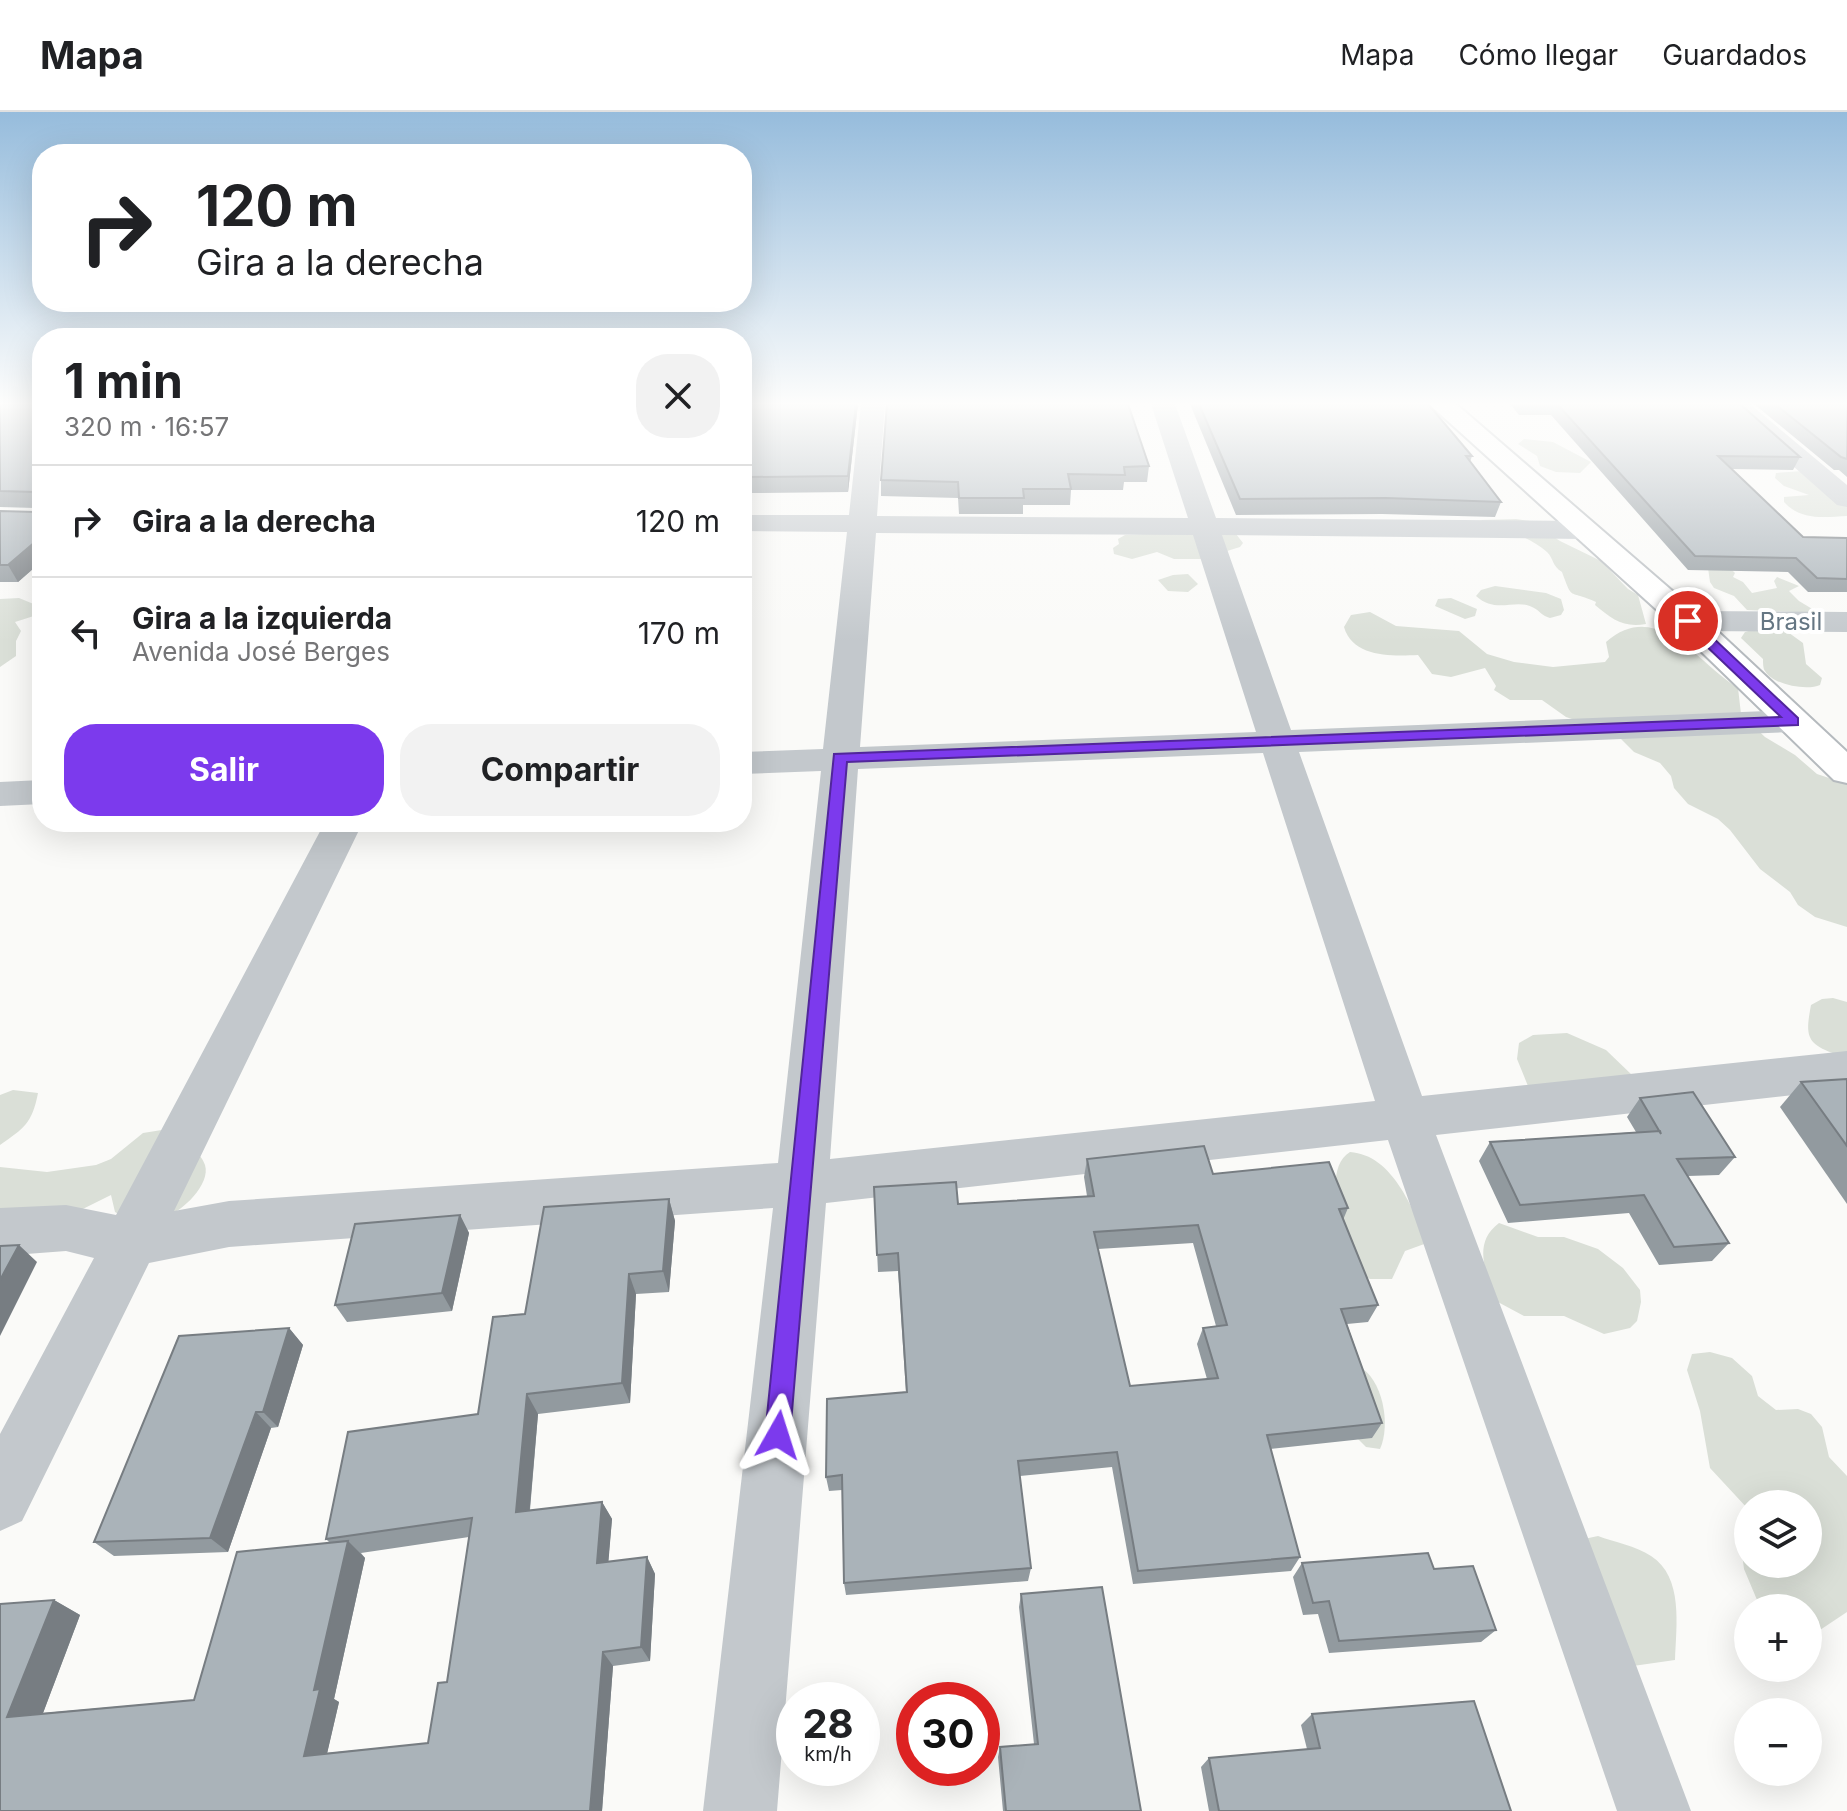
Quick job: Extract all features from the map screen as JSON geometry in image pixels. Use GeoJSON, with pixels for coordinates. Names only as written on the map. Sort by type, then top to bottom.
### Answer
{"type":"FeatureCollection","features":[{"type":"Feature","properties":{"kind":"main road"},"geometry":{"type":"LineString","coordinates":[[1530,483],[1688,621],[1847,772]]}},
{"type":"Feature","properties":{"kind":"street"},"geometry":{"type":"LineString","coordinates":[[740,1811],[802,1184],[864,483]]}},
{"type":"Feature","properties":{"kind":"street"},"geometry":{"type":"LineString","coordinates":[[1191,483],[1405,1118],[1654,1811]]}},
{"type":"Feature","properties":{"kind":"street"},"geometry":{"type":"LineString","coordinates":[[1828,483],[1847,499]]}},
{"type":"Feature","properties":{"kind":"street"},"geometry":{"type":"LineString","coordinates":[[752,523],[1583,530]]}},
{"type":"Feature","properties":{"kind":"street","name":"Brasil"},"geometry":{"type":"LineString","coordinates":[[1688,621],[1847,622]]}},
{"type":"Feature","properties":{"kind":"street"},"geometry":{"type":"LineString","coordinates":[[752,762],[1793,721]]}},
{"type":"Feature","properties":{"kind":"street"},"geometry":{"type":"LineString","coordinates":[[0,794],[32,792]]}},
{"type":"Feature","properties":{"kind":"street"},"geometry":{"type":"LineString","coordinates":[[0,1499],[339,832]]}},
{"type":"Feature","properties":{"kind":"street"},"geometry":{"type":"LineString","coordinates":[[0,1232],[66,1228],[132,1242],[229,1224],[802,1184],[1847,1070]]}},
{"type":"Feature","properties":{"kind":"shaded area"},"geometry":{"type":"Polygon","coordinates":[[[1781,483],[1835,483],[1847,488],[1847,516],[1821,517],[1798,512],[1784,502],[1784,497],[1809,495],[1781,483]]]}},
{"type":"Feature","properties":{"kind":"shaded area"},"geometry":{"type":"Polygon","coordinates":[[[1480,520],[1530,521],[1560,541],[1601,561],[1638,595],[1646,624],[1631,625],[1618,621],[1595,605],[1596,602],[1573,593],[1562,572],[1540,546],[1480,520]]]}},
{"type":"Feature","properties":{"kind":"shaded area"},"geometry":{"type":"Polygon","coordinates":[[[1236,534],[1243,543],[1240,547],[1201,559],[1174,559],[1157,552],[1132,559],[1114,554],[1113,548],[1119,544],[1118,539],[1125,535],[1236,534]]]}},
{"type":"Feature","properties":{"kind":"shaded area"},"geometry":{"type":"Polygon","coordinates":[[[1708,568],[1732,570],[1735,573],[1733,577],[1743,582],[1752,593],[1777,588],[1774,581],[1777,577],[1799,586],[1789,591],[1819,613],[1747,610],[1734,596],[1714,588],[1708,568]]]}},
{"type":"Feature","properties":{"kind":"shaded area"},"geometry":{"type":"Polygon","coordinates":[[[1188,574],[1198,584],[1188,592],[1168,591],[1158,580],[1173,575],[1188,574]]]}},
{"type":"Feature","properties":{"kind":"shaded area"},"geometry":{"type":"Polygon","coordinates":[[[1495,586],[1546,593],[1561,599],[1564,610],[1561,615],[1550,618],[1527,605],[1491,604],[1476,596],[1481,590],[1495,586]]]}},
{"type":"Feature","properties":{"kind":"shaded area"},"geometry":{"type":"Polygon","coordinates":[[[19,598],[32,603],[32,617],[15,622],[21,631],[16,641],[16,656],[0,667],[0,599],[19,598]]]}},
{"type":"Feature","properties":{"kind":"shaded area"},"geometry":{"type":"Polygon","coordinates":[[[1451,598],[1477,609],[1475,616],[1465,619],[1435,606],[1438,599],[1451,598]]]}},
{"type":"Feature","properties":{"kind":"shaded area"},"geometry":{"type":"Polygon","coordinates":[[[1370,612],[1396,626],[1459,631],[1487,654],[1514,662],[1553,667],[1605,662],[1609,657],[1606,642],[1625,630],[1643,627],[1660,630],[1676,639],[1738,688],[1741,714],[1765,737],[1795,755],[1817,774],[1847,784],[1847,927],[1815,917],[1798,905],[1790,892],[1760,869],[1730,830],[1718,819],[1688,804],[1674,788],[1671,776],[1660,763],[1634,752],[1616,734],[1566,717],[1542,700],[1510,700],[1494,690],[1496,686],[1485,668],[1451,677],[1432,674],[1418,655],[1375,653],[1356,645],[1344,627],[1351,615],[1370,612]]]}},
{"type":"Feature","properties":{"kind":"shaded area"},"geometry":{"type":"Polygon","coordinates":[[[1756,629],[1785,630],[1803,643],[1806,664],[1822,678],[1820,685],[1791,686],[1769,676],[1763,659],[1741,638],[1745,632],[1756,629]]]}},
{"type":"Feature","properties":{"kind":"shaded area"},"geometry":{"type":"Polygon","coordinates":[[[1833,998],[1847,1002],[1847,1071],[1836,1054],[1813,1041],[1808,1030],[1811,1005],[1833,998]]]}},
{"type":"Feature","properties":{"kind":"shaded area"},"geometry":{"type":"Polygon","coordinates":[[[1567,1033],[1606,1050],[1632,1075],[1601,1116],[1579,1118],[1528,1086],[1517,1059],[1519,1043],[1533,1035],[1567,1033]]]}},
{"type":"Feature","properties":{"kind":"shaded area"},"geometry":{"type":"Polygon","coordinates":[[[13,1090],[38,1093],[26,1124],[0,1145],[0,1095],[13,1090]]]}},
{"type":"Feature","properties":{"kind":"shaded area"},"geometry":{"type":"Polygon","coordinates":[[[168,1129],[194,1150],[205,1165],[206,1172],[194,1196],[179,1209],[165,1217],[132,1218],[115,1212],[111,1195],[0,1250],[0,1167],[47,1172],[96,1165],[111,1159],[143,1133],[168,1129]]]}},
{"type":"Feature","properties":{"kind":"shaded area"},"geometry":{"type":"Polygon","coordinates":[[[1350,1152],[1365,1155],[1390,1173],[1408,1200],[1427,1243],[1405,1251],[1392,1279],[1370,1279],[1351,1268],[1340,1223],[1336,1189],[1341,1161],[1350,1152]]]}},
{"type":"Feature","properties":{"kind":"shaded area"},"geometry":{"type":"Polygon","coordinates":[[[1499,1223],[1538,1237],[1564,1237],[1598,1249],[1623,1268],[1640,1290],[1637,1321],[1630,1328],[1604,1334],[1564,1316],[1524,1316],[1496,1301],[1483,1250],[1490,1231],[1499,1223]]]}},
{"type":"Feature","properties":{"kind":"shaded area"},"geometry":{"type":"Polygon","coordinates":[[[1710,1352],[1732,1358],[1752,1376],[1758,1396],[1776,1410],[1798,1409],[1811,1414],[1822,1427],[1829,1457],[1847,1476],[1847,1612],[1822,1629],[1822,1594],[1755,1594],[1748,1578],[1822,1578],[1822,1490],[1734,1490],[1734,1494],[1710,1468],[1700,1411],[1687,1370],[1692,1354],[1710,1352]]]}},
{"type":"Feature","properties":{"kind":"shaded area"},"geometry":{"type":"Polygon","coordinates":[[[1358,1366],[1367,1372],[1379,1391],[1385,1428],[1380,1449],[1366,1447],[1351,1432],[1358,1366]]]}},
{"type":"Feature","properties":{"kind":"shaded area"},"geometry":{"type":"Polygon","coordinates":[[[1598,1536],[1651,1556],[1669,1576],[1677,1618],[1675,1660],[1619,1668],[1584,1539],[1598,1536]]]}},
{"type":"Feature","properties":{"kind":"building"},"geometry":{"type":"Polygon","coordinates":[[[0,483],[32,483],[32,492],[0,491],[0,483]]]}},
{"type":"Feature","properties":{"kind":"building"},"geometry":{"type":"Polygon","coordinates":[[[958,483],[1070,483],[1071,489],[1023,489],[1024,498],[959,498],[958,483]]]}},
{"type":"Feature","properties":{"kind":"building"},"geometry":{"type":"Polygon","coordinates":[[[1233,483],[1487,483],[1501,502],[1386,498],[1240,499],[1233,483]]]}},
{"type":"Feature","properties":{"kind":"building"},"geometry":{"type":"Polygon","coordinates":[[[1629,483],[1747,483],[1803,537],[1847,538],[1847,579],[1817,578],[1796,558],[1695,556],[1629,483]]]}},
{"type":"Feature","properties":{"kind":"building"},"geometry":{"type":"Polygon","coordinates":[[[0,511],[32,512],[32,545],[8,565],[0,565],[0,511]]]}},
{"type":"Feature","properties":{"kind":"building"},"geometry":{"type":"Polygon","coordinates":[[[1847,1079],[1847,1146],[1801,1082],[1847,1079]]]}},
{"type":"Feature","properties":{"kind":"building"},"geometry":{"type":"Polygon","coordinates":[[[1693,1092],[1735,1157],[1677,1159],[1729,1243],[1674,1247],[1644,1195],[1520,1205],[1490,1142],[1659,1131],[1640,1098],[1693,1092]]]}},
{"type":"Feature","properties":{"kind":"building"},"geometry":{"type":"Polygon","coordinates":[[[1204,1146],[1213,1174],[1329,1162],[1348,1208],[1339,1209],[1378,1305],[1341,1309],[1382,1423],[1267,1435],[1300,1557],[1138,1571],[1117,1452],[1018,1461],[1031,1568],[844,1583],[842,1475],[826,1477],[827,1399],[907,1392],[898,1253],[877,1255],[874,1187],[956,1182],[958,1204],[1094,1196],[1087,1159],[1204,1146]],[[1198,1225],[1094,1232],[1130,1386],[1218,1378],[1203,1328],[1227,1325],[1198,1225]]]}},
{"type":"Feature","properties":{"kind":"building"},"geometry":{"type":"Polygon","coordinates":[[[669,1199],[663,1271],[629,1274],[622,1383],[527,1394],[516,1512],[602,1502],[597,1563],[647,1557],[641,1647],[603,1652],[590,1811],[0,1811],[0,1604],[54,1600],[7,1717],[194,1700],[237,1552],[348,1541],[314,1690],[320,1689],[304,1756],[428,1743],[438,1683],[447,1682],[472,1518],[326,1539],[348,1432],[478,1414],[493,1317],[525,1314],[544,1207],[669,1199]]]}},
{"type":"Feature","properties":{"kind":"building"},"geometry":{"type":"Polygon","coordinates":[[[460,1215],[442,1293],[335,1305],[355,1224],[460,1215]]]}},
{"type":"Feature","properties":{"kind":"building"},"geometry":{"type":"Polygon","coordinates":[[[19,1245],[0,1280],[0,1246],[19,1245]]]}},
{"type":"Feature","properties":{"kind":"building"},"geometry":{"type":"Polygon","coordinates":[[[289,1328],[263,1412],[256,1412],[210,1538],[94,1542],[179,1336],[289,1328]]]}},
{"type":"Feature","properties":{"kind":"building"},"geometry":{"type":"Polygon","coordinates":[[[1428,1553],[1434,1569],[1473,1566],[1496,1630],[1339,1641],[1329,1601],[1313,1603],[1302,1563],[1428,1553]]]}},
{"type":"Feature","properties":{"kind":"building"},"geometry":{"type":"Polygon","coordinates":[[[1102,1587],[1141,1811],[1006,1811],[1000,1747],[1038,1744],[1021,1594],[1102,1587]]]}},
{"type":"Feature","properties":{"kind":"building"},"geometry":{"type":"Polygon","coordinates":[[[1474,1701],[1511,1811],[1219,1811],[1209,1758],[1320,1748],[1312,1714],[1474,1701]]]}},
{"type":"Feature","properties":{"kind":"route"},"geometry":{"type":"LineString","coordinates":[[778,1435],[840,758],[1793,721],[1688,621]]}}]}
